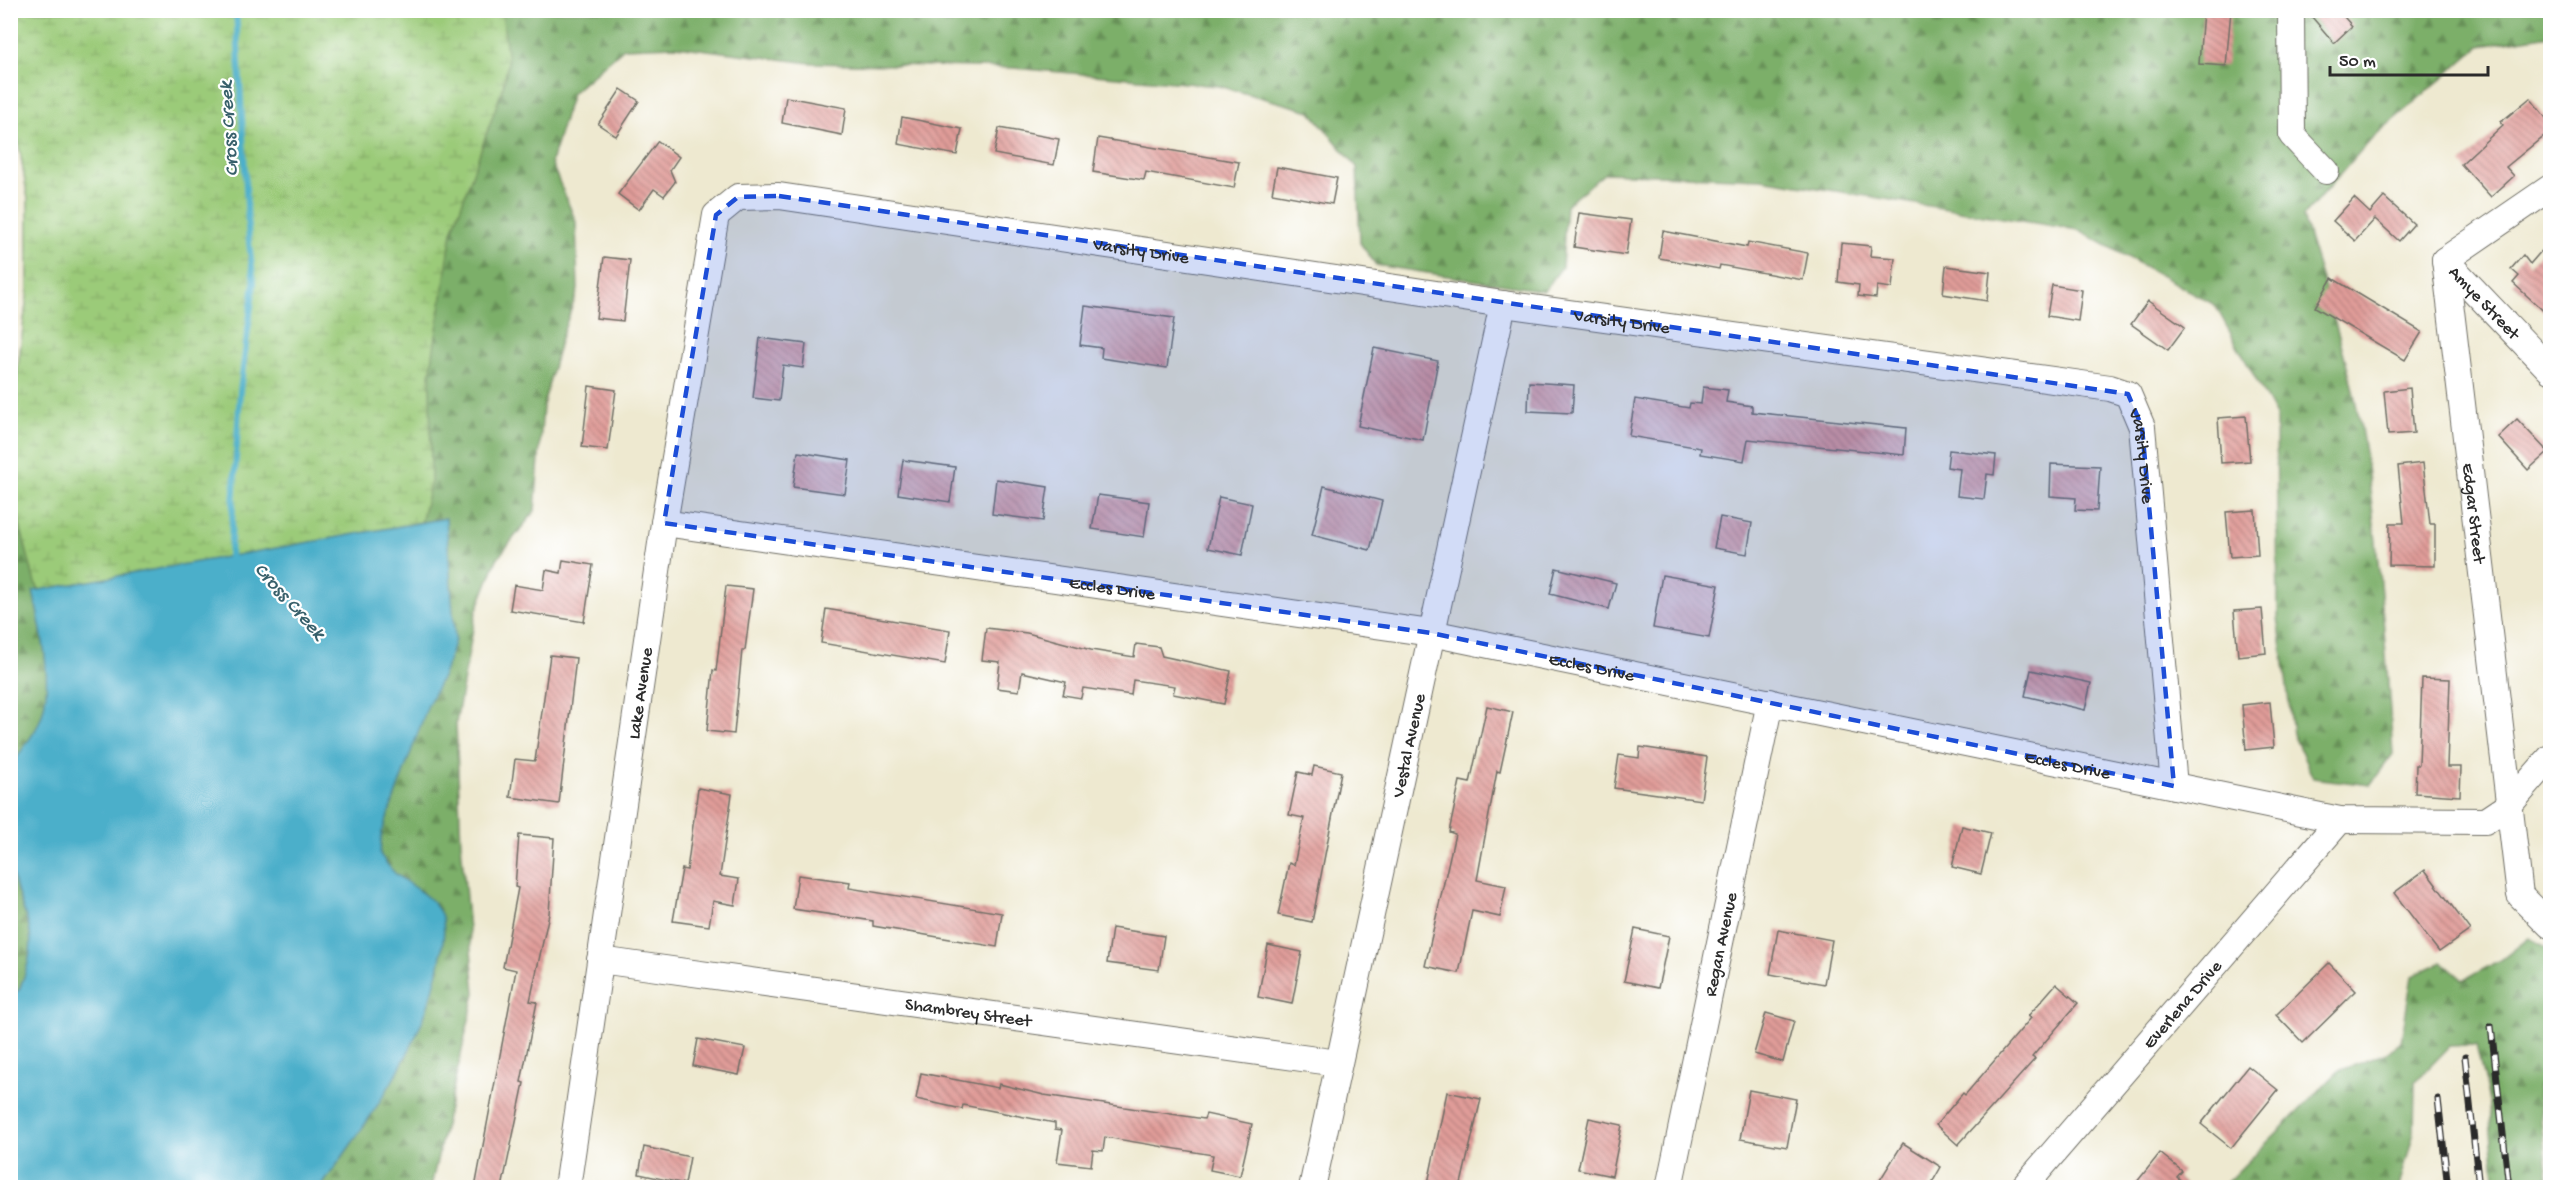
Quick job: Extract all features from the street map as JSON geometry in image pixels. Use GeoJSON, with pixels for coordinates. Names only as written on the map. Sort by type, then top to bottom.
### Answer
{"type":"FeatureCollection","features":[{"type":"Feature","properties":{"kind":"street"},"geometry":{"type":"LineString","coordinates":[[2291,10],[2292,135],[2326,171]]}},
{"type":"Feature","properties":{"kind":"street"},"geometry":{"type":"LineString","coordinates":[[2445,260],[2550,188]]}},
{"type":"Feature","properties":{"kind":"street","name":"Varsity Drive"},"geometry":{"type":"LineString","coordinates":[[726,205],[738,196],[779,196],[1503,304],[2110,388],[2128,394],[2142,428],[2174,786]]}},
{"type":"Feature","properties":{"kind":"street","name":"Lake Avenue"},"geometry":{"type":"LineString","coordinates":[[567,1188],[664,523],[716,215],[726,205]]}},
{"type":"Feature","properties":{"kind":"street","name":"Amye Street"},"geometry":{"type":"LineString","coordinates":[[2445,260],[2550,370]]}},
{"type":"Feature","properties":{"kind":"street","name":"Edgar Street"},"geometry":{"type":"LineString","coordinates":[[2445,260],[2520,895],[2550,925]]}},
{"type":"Feature","properties":{"kind":"street","name":"Vestal Avenue"},"geometry":{"type":"LineString","coordinates":[[1312,1188],[1503,304]]}},
{"type":"Feature","properties":{"kind":"street","name":"Eccles Drive"},"geometry":{"type":"LineString","coordinates":[[664,523],[1431,633],[2340,820],[2486,821],[2509,805],[2550,758]]}},
{"type":"Feature","properties":{"kind":"street","name":"Regan Avenue"},"geometry":{"type":"LineString","coordinates":[[1669,1188],[1770,702]]}},
{"type":"Feature","properties":{"kind":"street","name":"Everlena Drive"},"geometry":{"type":"LineString","coordinates":[[2023,1188],[2340,820]]}},
{"type":"Feature","properties":{"kind":"street","name":"Shambrey Street"},"geometry":{"type":"LineString","coordinates":[[600,960],[1338,1063]]}},
{"type":"Feature","properties":{"kind":"highlighted area"},"geometry":{"type":"Polygon","coordinates":[[[779,196],[2128,394],[2142,427],[2174,786],[1431,633],[664,523],[716,215],[738,197],[779,196]]]}},
{"type":"Feature","properties":{"kind":"green space"},"geometry":{"type":"Polygon","coordinates":[[[2550,10],[2550,35],[2480,46],[2371,139],[2303,217],[2337,330],[2359,417],[2374,522],[2393,754],[2370,785],[2313,778],[2293,734],[2278,617],[2276,416],[2215,305],[2078,230],[1761,179],[1605,173],[1566,205],[1562,267],[1544,291],[1376,265],[1360,243],[1357,167],[1310,111],[1219,86],[1014,68],[810,63],[675,46],[624,48],[572,93],[551,162],[576,222],[578,290],[560,341],[543,406],[535,511],[497,559],[476,612],[456,723],[461,844],[475,993],[431,1187],[11,1188],[10,430],[28,289],[28,199],[11,98],[10,11],[2550,10]]]}},
{"type":"Feature","properties":{"kind":"green space"},"geometry":{"type":"Polygon","coordinates":[[[10,11],[502,11],[508,62],[503,87],[452,232],[430,375],[431,482],[421,523],[40,590],[35,583],[12,495],[10,430],[28,289],[28,199],[11,98],[10,11]]]}},
{"type":"Feature","properties":{"kind":"green space"},"geometry":{"type":"Polygon","coordinates":[[[2529,938],[2550,949],[2550,1069],[2537,1087],[2549,1187],[2496,1187],[2488,1096],[2476,1045],[2450,1046],[2415,1082],[2414,1132],[2399,1187],[2222,1187],[2339,1071],[2389,1052],[2401,1042],[2412,976],[2442,962],[2463,980],[2501,960],[2529,938]]]}},
{"type":"Feature","properties":{"kind":"water"},"geometry":{"type":"Polygon","coordinates":[[[446,518],[455,640],[444,673],[428,705],[382,832],[380,854],[394,873],[427,897],[441,914],[444,929],[441,955],[424,1018],[394,1077],[359,1134],[321,1187],[11,1187],[11,995],[19,990],[30,953],[31,939],[11,868],[10,777],[18,757],[38,725],[46,694],[45,659],[33,591],[446,518]]]}},
{"type":"Feature","properties":{"kind":"building"},"geometry":{"type":"Polygon","coordinates":[[[2203,10],[2231,10],[2226,66],[2199,64],[2203,10]]]}},
{"type":"Feature","properties":{"kind":"building"},"geometry":{"type":"Polygon","coordinates":[[[2306,10],[2338,10],[2352,26],[2334,43],[2306,10]]]}},
{"type":"Feature","properties":{"kind":"building"},"geometry":{"type":"Polygon","coordinates":[[[621,89],[639,101],[616,136],[598,124],[621,89]]]}},
{"type":"Feature","properties":{"kind":"building"},"geometry":{"type":"Polygon","coordinates":[[[786,97],[846,108],[842,135],[782,123],[786,97]]]}},
{"type":"Feature","properties":{"kind":"building"},"geometry":{"type":"Polygon","coordinates":[[[2530,98],[2550,123],[2550,131],[2506,167],[2514,176],[2491,197],[2461,164],[2503,125],[2501,122],[2530,98]]]}},
{"type":"Feature","properties":{"kind":"building"},"geometry":{"type":"Polygon","coordinates":[[[902,117],[962,129],[957,155],[898,144],[902,117]]]}},
{"type":"Feature","properties":{"kind":"building"},"geometry":{"type":"Polygon","coordinates":[[[999,128],[1059,139],[1054,165],[994,154],[999,128]]]}},
{"type":"Feature","properties":{"kind":"building"},"geometry":{"type":"Polygon","coordinates":[[[1098,138],[1239,162],[1234,188],[1146,172],[1144,180],[1093,172],[1098,138]]]}},
{"type":"Feature","properties":{"kind":"building"},"geometry":{"type":"Polygon","coordinates":[[[658,141],[679,157],[670,170],[675,182],[664,196],[654,189],[639,210],[618,194],[658,141]]]}},
{"type":"Feature","properties":{"kind":"building"},"geometry":{"type":"Polygon","coordinates":[[[1277,167],[1337,178],[1332,204],[1272,193],[1277,167]]]}},
{"type":"Feature","properties":{"kind":"building"},"geometry":{"type":"Polygon","coordinates":[[[2384,197],[2414,224],[2399,241],[2375,219],[2355,241],[2333,221],[2354,198],[2370,213],[2384,197]]]}},
{"type":"Feature","properties":{"kind":"building"},"geometry":{"type":"Polygon","coordinates":[[[1579,213],[1631,220],[1626,255],[1574,247],[1579,213]]]}},
{"type":"Feature","properties":{"kind":"building"},"geometry":{"type":"Polygon","coordinates":[[[1663,231],[1747,247],[1748,242],[1808,253],[1803,280],[1720,265],[1719,269],[1659,258],[1663,231]]]}},
{"type":"Feature","properties":{"kind":"building"},"geometry":{"type":"Polygon","coordinates":[[[2550,241],[2550,317],[2513,283],[2519,276],[2511,269],[2523,255],[2530,264],[2550,241]]]}},
{"type":"Feature","properties":{"kind":"building"},"geometry":{"type":"Polygon","coordinates":[[[1841,243],[1871,246],[1870,256],[1895,258],[1892,288],[1877,286],[1876,298],[1858,296],[1859,285],[1838,282],[1841,243]]]}},
{"type":"Feature","properties":{"kind":"building"},"geometry":{"type":"Polygon","coordinates":[[[604,257],[630,260],[623,321],[596,318],[604,257]]]}},
{"type":"Feature","properties":{"kind":"building"},"geometry":{"type":"Polygon","coordinates":[[[1946,266],[1990,272],[1987,301],[1943,294],[1946,266]]]}},
{"type":"Feature","properties":{"kind":"building"},"geometry":{"type":"Polygon","coordinates":[[[2332,278],[2422,332],[2405,360],[2315,307],[2332,278]]]}},
{"type":"Feature","properties":{"kind":"building"},"geometry":{"type":"Polygon","coordinates":[[[2052,285],[2082,290],[2078,321],[2047,316],[2052,285]]]}},
{"type":"Feature","properties":{"kind":"building"},"geometry":{"type":"Polygon","coordinates":[[[2148,301],[2185,327],[2168,350],[2131,324],[2148,301]]]}},
{"type":"Feature","properties":{"kind":"building"},"geometry":{"type":"Polygon","coordinates":[[[1085,306],[1174,318],[1167,368],[1101,358],[1102,348],[1080,345],[1085,306]]]}},
{"type":"Feature","properties":{"kind":"building"},"geometry":{"type":"Polygon","coordinates":[[[760,338],[806,344],[803,368],[783,365],[779,401],[753,398],[760,338]]]}},
{"type":"Feature","properties":{"kind":"building"},"geometry":{"type":"Polygon","coordinates":[[[1374,348],[1438,361],[1423,440],[1358,426],[1374,348]]]}},
{"type":"Feature","properties":{"kind":"building"},"geometry":{"type":"Polygon","coordinates":[[[1529,382],[1574,385],[1572,413],[1528,411],[1529,382]]]}},
{"type":"Feature","properties":{"kind":"building"},"geometry":{"type":"Polygon","coordinates":[[[589,386],[616,390],[608,450],[582,447],[589,386]]]}},
{"type":"Feature","properties":{"kind":"building"},"geometry":{"type":"Polygon","coordinates":[[[1703,387],[1728,390],[1726,402],[1752,406],[1752,412],[1906,428],[1904,455],[1748,439],[1744,461],[1700,454],[1701,448],[1629,436],[1635,399],[1689,408],[1690,403],[1701,404],[1703,387]]]}},
{"type":"Feature","properties":{"kind":"building"},"geometry":{"type":"Polygon","coordinates":[[[2410,388],[2414,433],[2388,435],[2384,391],[2410,388]]]}},
{"type":"Feature","properties":{"kind":"building"},"geometry":{"type":"Polygon","coordinates":[[[2246,416],[2250,461],[2221,463],[2218,418],[2246,416]]]}},
{"type":"Feature","properties":{"kind":"building"},"geometry":{"type":"Polygon","coordinates":[[[2517,419],[2548,452],[2528,470],[2498,437],[2517,419]]]}},
{"type":"Feature","properties":{"kind":"building"},"geometry":{"type":"Polygon","coordinates":[[[1949,450],[1996,455],[1994,475],[1987,474],[1984,499],[1957,496],[1960,469],[1947,467],[1949,450]]]}},
{"type":"Feature","properties":{"kind":"building"},"geometry":{"type":"Polygon","coordinates":[[[798,452],[850,460],[845,494],[793,487],[798,452]]]}},
{"type":"Feature","properties":{"kind":"building"},"geometry":{"type":"Polygon","coordinates":[[[903,460],[955,467],[950,502],[898,494],[903,460]]]}},
{"type":"Feature","properties":{"kind":"building"},"geometry":{"type":"Polygon","coordinates":[[[2423,463],[2430,524],[2435,524],[2435,566],[2389,565],[2390,523],[2404,523],[2398,466],[2423,463]]]}},
{"type":"Feature","properties":{"kind":"building"},"geometry":{"type":"Polygon","coordinates":[[[2051,464],[2100,466],[2097,511],[2075,510],[2076,498],[2050,496],[2051,464]]]}},
{"type":"Feature","properties":{"kind":"building"},"geometry":{"type":"Polygon","coordinates":[[[996,479],[1048,487],[1043,521],[992,514],[996,479]]]}},
{"type":"Feature","properties":{"kind":"building"},"geometry":{"type":"Polygon","coordinates":[[[1324,486],[1382,501],[1370,550],[1312,535],[1324,486]]]}},
{"type":"Feature","properties":{"kind":"building"},"geometry":{"type":"Polygon","coordinates":[[[1098,495],[1149,502],[1144,537],[1092,529],[1098,495]]]}},
{"type":"Feature","properties":{"kind":"building"},"geometry":{"type":"Polygon","coordinates":[[[1219,497],[1252,504],[1242,555],[1208,548],[1219,497]]]}},
{"type":"Feature","properties":{"kind":"building"},"geometry":{"type":"Polygon","coordinates":[[[2255,510],[2258,555],[2230,557],[2226,512],[2255,510]]]}},
{"type":"Feature","properties":{"kind":"building"},"geometry":{"type":"Polygon","coordinates":[[[1720,517],[1752,523],[1747,554],[1714,548],[1720,517]]]}},
{"type":"Feature","properties":{"kind":"building"},"geometry":{"type":"Polygon","coordinates":[[[563,560],[593,565],[584,622],[510,610],[514,585],[543,590],[546,570],[561,573],[563,560]]]}},
{"type":"Feature","properties":{"kind":"building"},"geometry":{"type":"Polygon","coordinates":[[[1556,568],[1616,583],[1609,609],[1550,594],[1556,568]]]}},
{"type":"Feature","properties":{"kind":"building"},"geometry":{"type":"Polygon","coordinates":[[[1662,575],[1719,585],[1709,638],[1653,628],[1662,575]]]}},
{"type":"Feature","properties":{"kind":"building"},"geometry":{"type":"Polygon","coordinates":[[[726,586],[753,589],[745,650],[742,650],[734,734],[707,731],[713,670],[716,671],[726,586]]]}},
{"type":"Feature","properties":{"kind":"building"},"geometry":{"type":"Polygon","coordinates":[[[826,609],[950,630],[945,664],[821,643],[826,609]]]}},
{"type":"Feature","properties":{"kind":"building"},"geometry":{"type":"Polygon","coordinates":[[[2262,609],[2266,653],[2238,656],[2234,611],[2262,609]]]}},
{"type":"Feature","properties":{"kind":"building"},"geometry":{"type":"Polygon","coordinates":[[[986,628],[1027,633],[1091,650],[1134,657],[1136,644],[1159,647],[1162,656],[1231,671],[1224,704],[1173,694],[1175,686],[1133,680],[1131,695],[1083,688],[1081,698],[1063,695],[1066,682],[1022,672],[1019,691],[997,688],[1000,662],[982,660],[986,628]]]}},
{"type":"Feature","properties":{"kind":"building"},"geometry":{"type":"Polygon","coordinates":[[[550,655],[576,658],[559,804],[510,797],[515,759],[535,761],[550,655]]]}},
{"type":"Feature","properties":{"kind":"building"},"geometry":{"type":"Polygon","coordinates":[[[2031,670],[2091,683],[2085,710],[2025,696],[2031,670]]]}},
{"type":"Feature","properties":{"kind":"building"},"geometry":{"type":"Polygon","coordinates":[[[2422,678],[2450,679],[2447,767],[2461,767],[2460,796],[2415,793],[2416,765],[2419,765],[2422,678]]]}},
{"type":"Feature","properties":{"kind":"building"},"geometry":{"type":"Polygon","coordinates":[[[2270,702],[2274,747],[2246,750],[2242,705],[2270,702]]]}},
{"type":"Feature","properties":{"kind":"building"},"geometry":{"type":"Polygon","coordinates":[[[1487,706],[1513,712],[1500,772],[1497,771],[1477,880],[1506,886],[1500,917],[1472,911],[1459,973],[1425,966],[1455,834],[1449,832],[1460,781],[1470,783],[1487,706]]]}},
{"type":"Feature","properties":{"kind":"building"},"geometry":{"type":"Polygon","coordinates":[[[1640,747],[1707,757],[1701,800],[1614,788],[1619,755],[1639,758],[1640,747]]]}},
{"type":"Feature","properties":{"kind":"building"},"geometry":{"type":"Polygon","coordinates":[[[1314,766],[1341,772],[1312,922],[1278,915],[1289,863],[1294,865],[1304,818],[1289,815],[1298,772],[1312,775],[1314,766]]]}},
{"type":"Feature","properties":{"kind":"building"},"geometry":{"type":"Polygon","coordinates":[[[698,788],[732,794],[720,876],[739,879],[735,905],[713,901],[709,926],[673,921],[682,869],[687,870],[698,788]]]}},
{"type":"Feature","properties":{"kind":"building"},"geometry":{"type":"Polygon","coordinates":[[[1962,826],[1991,833],[1981,874],[1952,867],[1962,826]]]}},
{"type":"Feature","properties":{"kind":"building"},"geometry":{"type":"Polygon","coordinates":[[[519,835],[554,838],[549,914],[530,1001],[537,1002],[521,1082],[524,1083],[502,1188],[475,1188],[516,970],[503,967],[518,888],[515,887],[519,835]]]}},
{"type":"Feature","properties":{"kind":"building"},"geometry":{"type":"Polygon","coordinates":[[[2425,870],[2470,930],[2439,952],[2394,893],[2425,870]]]}},
{"type":"Feature","properties":{"kind":"building"},"geometry":{"type":"Polygon","coordinates":[[[798,875],[850,882],[849,888],[1002,913],[997,947],[873,926],[873,921],[793,909],[798,875]]]}},
{"type":"Feature","properties":{"kind":"building"},"geometry":{"type":"Polygon","coordinates":[[[1112,928],[1164,936],[1159,970],[1107,963],[1112,928]]]}},
{"type":"Feature","properties":{"kind":"building"},"geometry":{"type":"Polygon","coordinates":[[[1635,929],[1669,936],[1658,988],[1624,981],[1635,929]]]}},
{"type":"Feature","properties":{"kind":"building"},"geometry":{"type":"Polygon","coordinates":[[[1778,930],[1832,940],[1824,984],[1770,974],[1778,930]]]}},
{"type":"Feature","properties":{"kind":"building"},"geometry":{"type":"Polygon","coordinates":[[[1268,945],[1302,952],[1292,1004],[1258,997],[1268,945]]]}},
{"type":"Feature","properties":{"kind":"building"},"geometry":{"type":"Polygon","coordinates":[[[2329,963],[2356,991],[2303,1043],[2276,1015],[2329,963]]]}},
{"type":"Feature","properties":{"kind":"building"},"geometry":{"type":"Polygon","coordinates":[[[2056,984],[2078,1003],[2032,1057],[2035,1059],[1958,1145],[1936,1125],[2031,1018],[2028,1016],[2056,984]]]}},
{"type":"Feature","properties":{"kind":"building"},"geometry":{"type":"Polygon","coordinates":[[[1766,1013],[1794,1021],[1783,1062],[1754,1054],[1766,1013]]]}},
{"type":"Feature","properties":{"kind":"building"},"geometry":{"type":"Polygon","coordinates":[[[698,1039],[745,1048],[739,1075],[693,1066],[698,1039]]]}},
{"type":"Feature","properties":{"kind":"building"},"geometry":{"type":"Polygon","coordinates":[[[2248,1066],[2278,1090],[2231,1148],[2201,1124],[2248,1066]]]}},
{"type":"Feature","properties":{"kind":"building"},"geometry":{"type":"Polygon","coordinates":[[[921,1073],[998,1088],[999,1084],[1044,1095],[1204,1119],[1206,1114],[1252,1124],[1240,1176],[1210,1170],[1213,1155],[1105,1137],[1103,1151],[1093,1150],[1091,1166],[1057,1162],[1062,1130],[1055,1129],[1055,1123],[963,1105],[962,1109],[916,1099],[921,1073]]]}},
{"type":"Feature","properties":{"kind":"building"},"geometry":{"type":"Polygon","coordinates":[[[1749,1090],[1796,1099],[1787,1147],[1740,1139],[1749,1090]]]}},
{"type":"Feature","properties":{"kind":"building"},"geometry":{"type":"Polygon","coordinates":[[[1447,1092],[1481,1099],[1460,1188],[1427,1188],[1447,1092]]]}},
{"type":"Feature","properties":{"kind":"building"},"geometry":{"type":"Polygon","coordinates":[[[1589,1118],[1622,1125],[1612,1176],[1578,1169],[1589,1118]]]}},
{"type":"Feature","properties":{"kind":"building"},"geometry":{"type":"Polygon","coordinates":[[[1903,1143],[1941,1167],[1929,1188],[1875,1188],[1903,1143]]]}},
{"type":"Feature","properties":{"kind":"building"},"geometry":{"type":"Polygon","coordinates":[[[644,1147],[690,1157],[685,1184],[639,1174],[644,1147]]]}},
{"type":"Feature","properties":{"kind":"building"},"geometry":{"type":"Polygon","coordinates":[[[2160,1153],[2182,1171],[2177,1177],[2189,1188],[2132,1188],[2160,1153]]]}},
{"type":"Feature","properties":{"kind":"waterway","name":"Cross Creek"},"geometry":{"type":"LineString","coordinates":[[234,561],[230,556],[240,391],[254,283],[249,242],[236,10]]}},
{"type":"Feature","properties":{"kind":"railway"},"geometry":{"type":"LineString","coordinates":[[2491,1026],[2509,1188]]}},
{"type":"Feature","properties":{"kind":"railway"},"geometry":{"type":"LineString","coordinates":[[2465,1057],[2479,1188]]}},
{"type":"Feature","properties":{"kind":"railway"},"geometry":{"type":"LineString","coordinates":[[2438,1099],[2448,1188]]}}]}
